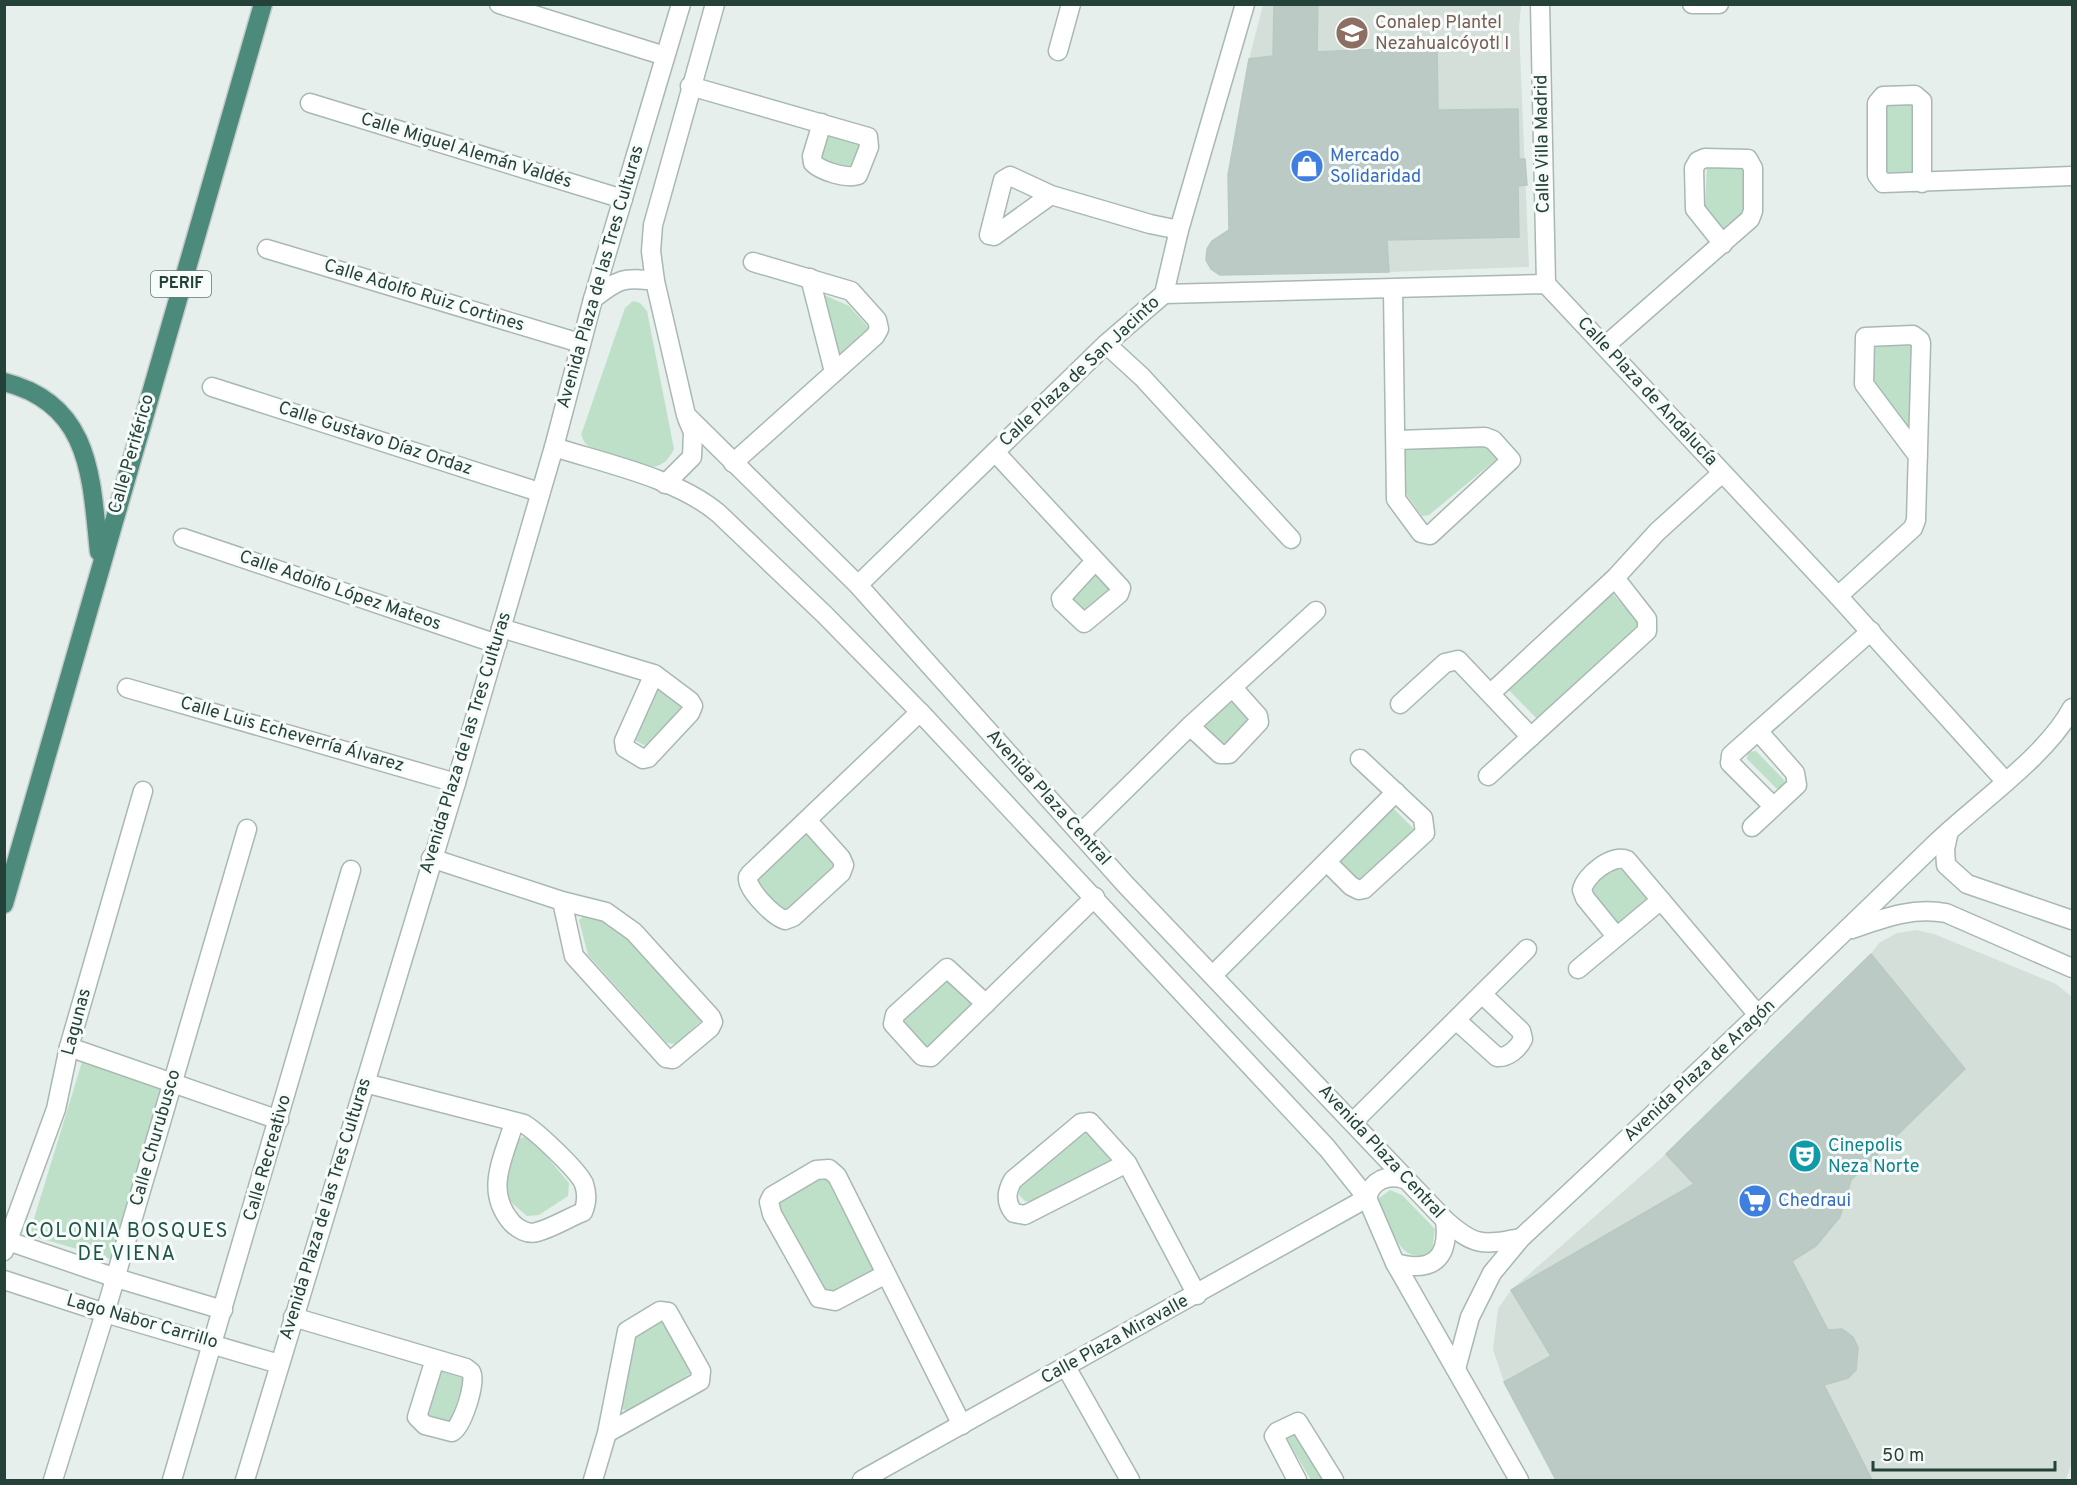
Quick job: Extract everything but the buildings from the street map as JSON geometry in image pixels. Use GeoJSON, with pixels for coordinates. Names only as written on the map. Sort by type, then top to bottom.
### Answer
{"type":"FeatureCollection","features":[{"type":"Feature","properties":{"kind":"highway","name":"Calle Periférico"},"geometry":{"type":"LineString","coordinates":[[4,904],[100,563],[263,4]]}},
{"type":"Feature","properties":{"kind":"highway"},"geometry":{"type":"LineString","coordinates":[[4,382],[36,394],[52,405],[78,436],[91,475],[100,563]]}},
{"type":"Feature","properties":{"kind":"street"},"geometry":{"type":"LineString","coordinates":[[499,4],[665,56]]}},
{"type":"Feature","properties":{"kind":"street","name":"Avenida Plaza de las Tres Culturas"},"geometry":{"type":"LineString","coordinates":[[245,1480],[431,858],[456,783],[554,447],[580,344],[681,4]]}},
{"type":"Feature","properties":{"kind":"street","name":"Avenida Plaza de las Tres Culturas"},"geometry":{"type":"LineString","coordinates":[[655,281],[651,251],[653,225],[690,86],[715,4]]}},
{"type":"Feature","properties":{"kind":"street"},"geometry":{"type":"LineString","coordinates":[[1059,51],[1071,4]]}},
{"type":"Feature","properties":{"kind":"street","name":"Calle Plaza de San Jacinto"},"geometry":{"type":"LineString","coordinates":[[858,585],[1106,344],[1164,294],[1179,230],[1245,4]]}},
{"type":"Feature","properties":{"kind":"street","name":"Calle Villa Madrid"},"geometry":{"type":"LineString","coordinates":[[1540,4],[1546,284]]}},
{"type":"Feature","properties":{"kind":"street"},"geometry":{"type":"LineString","coordinates":[[1692,4],[1719,4]]}},
{"type":"Feature","properties":{"kind":"street"},"geometry":{"type":"LineString","coordinates":[[690,86],[822,123]]}},
{"type":"Feature","properties":{"kind":"street"},"geometry":{"type":"LineString","coordinates":[[1922,183],[1923,105],[1920,98],[1915,95],[1887,94],[1877,103],[1878,179],[1883,183],[1922,183],[2073,176]]}},
{"type":"Feature","properties":{"kind":"street","name":"Calle Miguel Alemán Valdés"},"geometry":{"type":"LineString","coordinates":[[310,103],[622,199]]}},
{"type":"Feature","properties":{"kind":"street"},"geometry":{"type":"LineString","coordinates":[[1605,346],[1723,244],[1753,215],[1753,168],[1748,159],[1706,158],[1698,161],[1694,168],[1695,209],[1723,244]]}},
{"type":"Feature","properties":{"kind":"street"},"geometry":{"type":"LineString","coordinates":[[1052,195],[1150,224],[1179,230]]}},
{"type":"Feature","properties":{"kind":"street","name":"Calle Adolfo Ruiz Cortines"},"geometry":{"type":"LineString","coordinates":[[267,249],[580,344]]}},
{"type":"Feature","properties":{"kind":"street"},"geometry":{"type":"LineString","coordinates":[[733,463],[875,336],[879,324],[851,291],[753,262]]}},
{"type":"Feature","properties":{"kind":"street"},"geometry":{"type":"LineString","coordinates":[[593,299],[622,279],[633,277],[655,281],[686,415],[693,432],[692,457],[665,484]]}},
{"type":"Feature","properties":{"kind":"street"},"geometry":{"type":"LineString","coordinates":[[810,278],[834,372]]}},
{"type":"Feature","properties":{"kind":"street"},"geometry":{"type":"LineString","coordinates":[[1164,294],[1393,290],[1546,284]]}},
{"type":"Feature","properties":{"kind":"street","name":"Calle Plaza de Andalucía"},"geometry":{"type":"LineString","coordinates":[[1546,284],[1871,631],[2006,782]]}},
{"type":"Feature","properties":{"kind":"street"},"geometry":{"type":"LineString","coordinates":[[1393,290],[1397,440],[1396,498],[1421,533],[1426,535],[1433,533],[1510,460],[1493,440],[1485,437],[1397,440]]}},
{"type":"Feature","properties":{"kind":"street"},"geometry":{"type":"LineString","coordinates":[[1838,596],[1915,524],[1918,456],[1920,340],[1913,335],[1865,337],[1864,384],[1918,456]]}},
{"type":"Feature","properties":{"kind":"street"},"geometry":{"type":"LineString","coordinates":[[1106,344],[1142,377],[1291,539]]}},
{"type":"Feature","properties":{"kind":"street","name":"Calle Gustavo Díaz Ordaz"},"geometry":{"type":"LineString","coordinates":[[212,387],[539,492]]}},
{"type":"Feature","properties":{"kind":"street","name":"Avenida Plaza Central"},"geometry":{"type":"LineString","coordinates":[[686,415],[858,585],[1080,834],[1445,1220],[1466,1239],[1494,1243],[1521,1238]]}},
{"type":"Feature","properties":{"kind":"street","name":"Avenida Plaza Central"},"geometry":{"type":"LineString","coordinates":[[554,447],[665,484],[701,499],[825,615],[920,712],[1277,1092],[1367,1198],[1395,1263],[1456,1369]]}},
{"type":"Feature","properties":{"kind":"street"},"geometry":{"type":"LineString","coordinates":[[995,452],[1095,561]]}},
{"type":"Feature","properties":{"kind":"street"},"geometry":{"type":"LineString","coordinates":[[1491,693],[1615,578],[1657,532],[1722,473]]}},
{"type":"Feature","properties":{"kind":"street","name":"Calle Adolfo López Mateos"},"geometry":{"type":"LineString","coordinates":[[183,538],[499,636],[531,636],[654,674],[690,701],[693,706],[690,713],[646,759],[626,749],[624,741],[654,674]]}},
{"type":"Feature","properties":{"kind":"street"},"geometry":{"type":"LineString","coordinates":[[1488,776],[1647,631],[1647,619],[1615,578]]}},
{"type":"Feature","properties":{"kind":"street"},"geometry":{"type":"LineString","coordinates":[[1080,834],[1190,726],[1316,611]]}},
{"type":"Feature","properties":{"kind":"street"},"geometry":{"type":"LineString","coordinates":[[1773,806],[1729,760],[1731,755],[1871,631]]}},
{"type":"Feature","properties":{"kind":"street"},"geometry":{"type":"LineString","coordinates":[[1400,704],[1445,663],[1454,659],[1462,662],[1531,737]]}},
{"type":"Feature","properties":{"kind":"street","name":"Calle Luis Echeverría Álvarez"},"geometry":{"type":"LineString","coordinates":[[127,688],[456,783]]}},
{"type":"Feature","properties":{"kind":"street"},"geometry":{"type":"LineString","coordinates":[[1190,726],[1220,754],[1227,756],[1259,722],[1258,716],[1233,688]]}},
{"type":"Feature","properties":{"kind":"street"},"geometry":{"type":"LineString","coordinates":[[807,820],[841,858],[844,866],[841,873],[793,917],[785,920],[778,917],[750,886],[747,880],[750,874],[920,712]]}},
{"type":"Feature","properties":{"kind":"street","name":"Avenida Plaza de Aragón"},"geometry":{"type":"LineString","coordinates":[[1456,1369],[1470,1317],[1492,1273],[1521,1238],[1759,1016],[1949,831],[2006,782],[2070,717]]}},
{"type":"Feature","properties":{"kind":"street"},"geometry":{"type":"LineString","coordinates":[[1752,827],[1797,785],[1798,781],[1795,773],[1758,731]]}},
{"type":"Feature","properties":{"kind":"street"},"geometry":{"type":"LineString","coordinates":[[1327,862],[1351,886],[1359,890],[1364,889],[1422,837],[1426,828],[1423,818],[1360,759]]}},
{"type":"Feature","properties":{"kind":"street","name":"Lagunas"},"geometry":{"type":"LineString","coordinates":[[6,1246],[56,1109],[69,1047],[143,791]]}},
{"type":"Feature","properties":{"kind":"street"},"geometry":{"type":"LineString","coordinates":[[1213,975],[1396,792]]}},
{"type":"Feature","properties":{"kind":"street","name":"Calle Churubusco"},"geometry":{"type":"LineString","coordinates":[[53,1480],[116,1278],[247,829]]}},
{"type":"Feature","properties":{"kind":"street"},"geometry":{"type":"LineString","coordinates":[[1949,831],[1945,849],[1946,865],[1967,884],[2073,920]]}},
{"type":"Feature","properties":{"kind":"street"},"geometry":{"type":"LineString","coordinates":[[431,858],[562,902],[606,912],[634,932],[711,1017],[710,1028],[674,1059],[666,1058],[574,956],[562,902]]}},
{"type":"Feature","properties":{"kind":"street"},"geometry":{"type":"LineString","coordinates":[[1616,936],[1585,898],[1582,890],[1586,881],[1611,860],[1620,858],[1627,860],[1759,1016]]}},
{"type":"Feature","properties":{"kind":"street","name":"Calle Recreativo"},"geometry":{"type":"LineString","coordinates":[[172,1480],[351,870]]}},
{"type":"Feature","properties":{"kind":"street"},"geometry":{"type":"LineString","coordinates":[[986,1004],[952,969],[947,968],[895,1015],[893,1024],[922,1056],[928,1058],[935,1055],[1095,897]]}},
{"type":"Feature","properties":{"kind":"street"},"geometry":{"type":"LineString","coordinates":[[1578,969],[1661,900]]}},
{"type":"Feature","properties":{"kind":"street"},"geometry":{"type":"LineString","coordinates":[[1846,931],[1904,912],[1927,910],[1946,913],[2073,968]]}},
{"type":"Feature","properties":{"kind":"street"},"geometry":{"type":"LineString","coordinates":[[1353,1122],[1527,949]]}},
{"type":"Feature","properties":{"kind":"street"},"geometry":{"type":"LineString","coordinates":[[1456,1020],[1497,1057],[1505,1057],[1520,1045],[1523,1039],[1521,1031],[1482,994]]}},
{"type":"Feature","properties":{"kind":"street"},"geometry":{"type":"LineString","coordinates":[[69,1047],[279,1120]]}},
{"type":"Feature","properties":{"kind":"street"},"geometry":{"type":"LineString","coordinates":[[365,1083],[514,1123],[535,1131],[583,1181],[586,1194],[583,1212],[535,1233],[524,1231],[514,1225],[499,1205],[496,1185],[514,1123]]}},
{"type":"Feature","properties":{"kind":"street"},"geometry":{"type":"LineString","coordinates":[[1127,1163],[1025,1215],[1014,1213],[1008,1203],[1008,1188],[1013,1180],[1084,1122],[1092,1124],[1127,1163],[1197,1295]]}},
{"type":"Feature","properties":{"kind":"street"},"geometry":{"type":"LineString","coordinates":[[886,1274],[835,1301],[819,1298],[772,1214],[769,1202],[772,1196],[816,1170],[829,1168],[837,1176],[962,1425]]}},
{"type":"Feature","properties":{"kind":"street","name":"Calle Plaza Miravalle"},"geometry":{"type":"LineString","coordinates":[[862,1480],[1197,1295],[1367,1198],[1370,1189],[1380,1179],[1394,1176],[1404,1179]]}},
{"type":"Feature","properties":{"kind":"street"},"geometry":{"type":"LineString","coordinates":[[1395,1263],[1416,1269],[1436,1261],[1448,1242],[1445,1220]]}},
{"type":"Feature","properties":{"kind":"street","name":"Lago Nabor Carrillo"},"geometry":{"type":"LineString","coordinates":[[6,1246],[223,1310]]}},
{"type":"Feature","properties":{"kind":"street","name":"Lago Nabor Carrillo"},"geometry":{"type":"LineString","coordinates":[[4,1280],[105,1313],[214,1343],[279,1364]]}},
{"type":"Feature","properties":{"kind":"street"},"geometry":{"type":"LineString","coordinates":[[593,1480],[607,1433],[627,1331],[660,1311],[668,1312],[701,1371],[700,1381],[607,1433]]}},
{"type":"Feature","properties":{"kind":"street"},"geometry":{"type":"LineString","coordinates":[[293,1317],[435,1359]]}},
{"type":"Feature","properties":{"kind":"street"},"geometry":{"type":"LineString","coordinates":[[1066,1367],[1130,1480]]}},
{"type":"Feature","properties":{"kind":"street"},"geometry":{"type":"LineString","coordinates":[[1456,1369],[1519,1480]]}},
{"type":"Feature","properties":{"kind":"street"},"geometry":{"type":"LineString","coordinates":[[1297,1480],[1274,1436],[1277,1432],[1298,1422],[1335,1480]]}},
{"type":"Feature","properties":{"kind":"shaded area"},"geometry":{"type":"Polygon","coordinates":[[[1263,5],[1521,5],[1519,28],[1529,267],[1389,272],[1380,47],[1249,59],[1263,5]]]}},
{"type":"Feature","properties":{"kind":"shaded area"},"geometry":{"type":"Polygon","coordinates":[[[1916,930],[1934,934],[2056,984],[2072,997],[2072,1462],[2066,1480],[1556,1480],[1504,1382],[1493,1350],[1498,1309],[1511,1290],[1666,1154],[1871,954],[1879,943],[1897,933],[1916,930]]]}},
{"type":"Feature","properties":{"kind":"green space"},"geometry":{"type":"Polygon","coordinates":[[[1915,102],[1916,169],[1904,174],[1887,172],[1883,170],[1883,105],[1915,102]]]}},
{"type":"Feature","properties":{"kind":"green space"},"geometry":{"type":"Polygon","coordinates":[[[826,133],[863,143],[850,170],[821,160],[819,154],[826,133]]]}},
{"type":"Feature","properties":{"kind":"green space"},"geometry":{"type":"Polygon","coordinates":[[[1707,166],[1744,166],[1743,213],[1724,231],[1705,208],[1707,166]]]}},
{"type":"Feature","properties":{"kind":"green space"},"geometry":{"type":"Polygon","coordinates":[[[822,294],[849,306],[869,328],[838,356],[822,294]]]}},
{"type":"Feature","properties":{"kind":"green space"},"geometry":{"type":"Polygon","coordinates":[[[633,301],[640,303],[647,311],[674,449],[663,463],[651,467],[608,456],[590,447],[581,435],[625,308],[633,301]]]}},
{"type":"Feature","properties":{"kind":"green space"},"geometry":{"type":"Polygon","coordinates":[[[1874,340],[1911,342],[1915,345],[1913,430],[1906,428],[1872,384],[1874,340]]]}},
{"type":"Feature","properties":{"kind":"green space"},"geometry":{"type":"Polygon","coordinates":[[[1483,442],[1498,458],[1429,515],[1422,516],[1402,488],[1404,449],[1483,442]]]}},
{"type":"Feature","properties":{"kind":"green space"},"geometry":{"type":"Polygon","coordinates":[[[1097,571],[1114,587],[1086,615],[1069,598],[1097,571]]]}},
{"type":"Feature","properties":{"kind":"green space"},"geometry":{"type":"Polygon","coordinates":[[[1609,590],[1640,623],[1538,720],[1506,687],[1609,590]]]}},
{"type":"Feature","properties":{"kind":"green space"},"geometry":{"type":"Polygon","coordinates":[[[658,687],[683,706],[648,747],[634,740],[658,687]]]}},
{"type":"Feature","properties":{"kind":"green space"},"geometry":{"type":"Polygon","coordinates":[[[1229,696],[1253,720],[1226,747],[1202,724],[1229,696]]]}},
{"type":"Feature","properties":{"kind":"green space"},"geometry":{"type":"Polygon","coordinates":[[[1756,751],[1785,781],[1784,787],[1777,789],[1747,759],[1748,752],[1756,751]]]}},
{"type":"Feature","properties":{"kind":"green space"},"geometry":{"type":"Polygon","coordinates":[[[1393,808],[1416,831],[1362,885],[1339,862],[1393,808]]]}},
{"type":"Feature","properties":{"kind":"green space"},"geometry":{"type":"Polygon","coordinates":[[[807,833],[835,864],[784,913],[756,881],[807,833]]]}},
{"type":"Feature","properties":{"kind":"green space"},"geometry":{"type":"Polygon","coordinates":[[[1621,862],[1649,897],[1616,924],[1588,889],[1621,862]]]}},
{"type":"Feature","properties":{"kind":"green space"},"geometry":{"type":"Polygon","coordinates":[[[584,916],[612,922],[631,937],[699,1012],[701,1021],[676,1044],[667,1043],[588,955],[579,920],[584,916]]]}},
{"type":"Feature","properties":{"kind":"green space"},"geometry":{"type":"Polygon","coordinates":[[[950,977],[975,1004],[925,1052],[899,1025],[950,977]]]}},
{"type":"Feature","properties":{"kind":"green space"},"geometry":{"type":"Polygon","coordinates":[[[82,1062],[163,1087],[111,1259],[29,1235],[82,1062]]]}},
{"type":"Feature","properties":{"kind":"green space"},"geometry":{"type":"Polygon","coordinates":[[[1087,1131],[1110,1156],[1109,1165],[1032,1202],[1025,1201],[1019,1195],[1020,1187],[1087,1131]]]}},
{"type":"Feature","properties":{"kind":"green space"},"geometry":{"type":"Polygon","coordinates":[[[523,1137],[532,1139],[569,1183],[568,1196],[539,1215],[527,1216],[506,1198],[505,1187],[517,1140],[523,1137]]]}},
{"type":"Feature","properties":{"kind":"green space"},"geometry":{"type":"Polygon","coordinates":[[[825,1176],[874,1271],[825,1296],[776,1203],[825,1176]]]}},
{"type":"Feature","properties":{"kind":"green space"},"geometry":{"type":"Polygon","coordinates":[[[1390,1190],[1402,1195],[1435,1229],[1432,1251],[1417,1256],[1406,1252],[1398,1242],[1383,1218],[1379,1206],[1379,1198],[1390,1190]]]}},
{"type":"Feature","properties":{"kind":"green space"},"geometry":{"type":"Polygon","coordinates":[[[658,1321],[667,1323],[693,1372],[628,1412],[620,1407],[637,1335],[658,1321]]]}},
{"type":"Feature","properties":{"kind":"green space"},"geometry":{"type":"Polygon","coordinates":[[[441,1371],[465,1379],[450,1422],[427,1415],[441,1371]]]}},
{"type":"Feature","properties":{"kind":"green space"},"geometry":{"type":"Polygon","coordinates":[[[1297,1430],[1326,1480],[1311,1480],[1285,1436],[1297,1430]]]}},
{"type":"Feature","properties":{"kind":"place","name":"Conalep Plantel Nezahualcóyotl I"},"geometry":{"type":"Point","coordinates":[1352,33]}},
{"type":"Feature","properties":{"kind":"place","name":"Mercado Solidaridad"},"geometry":{"type":"Point","coordinates":[1307,166]}},
{"type":"Feature","properties":{"kind":"place","name":"Cinepolis Neza Norte"},"geometry":{"type":"Point","coordinates":[1805,1156]}},
{"type":"Feature","properties":{"kind":"place","name":"Chedraui"},"geometry":{"type":"Point","coordinates":[1755,1201]}},
{"type":"Feature","properties":{"kind":"district","name":"COLONIA BOSQUES DE VIENA"},"geometry":{"type":"Point","coordinates":[127,1244]}}]}
